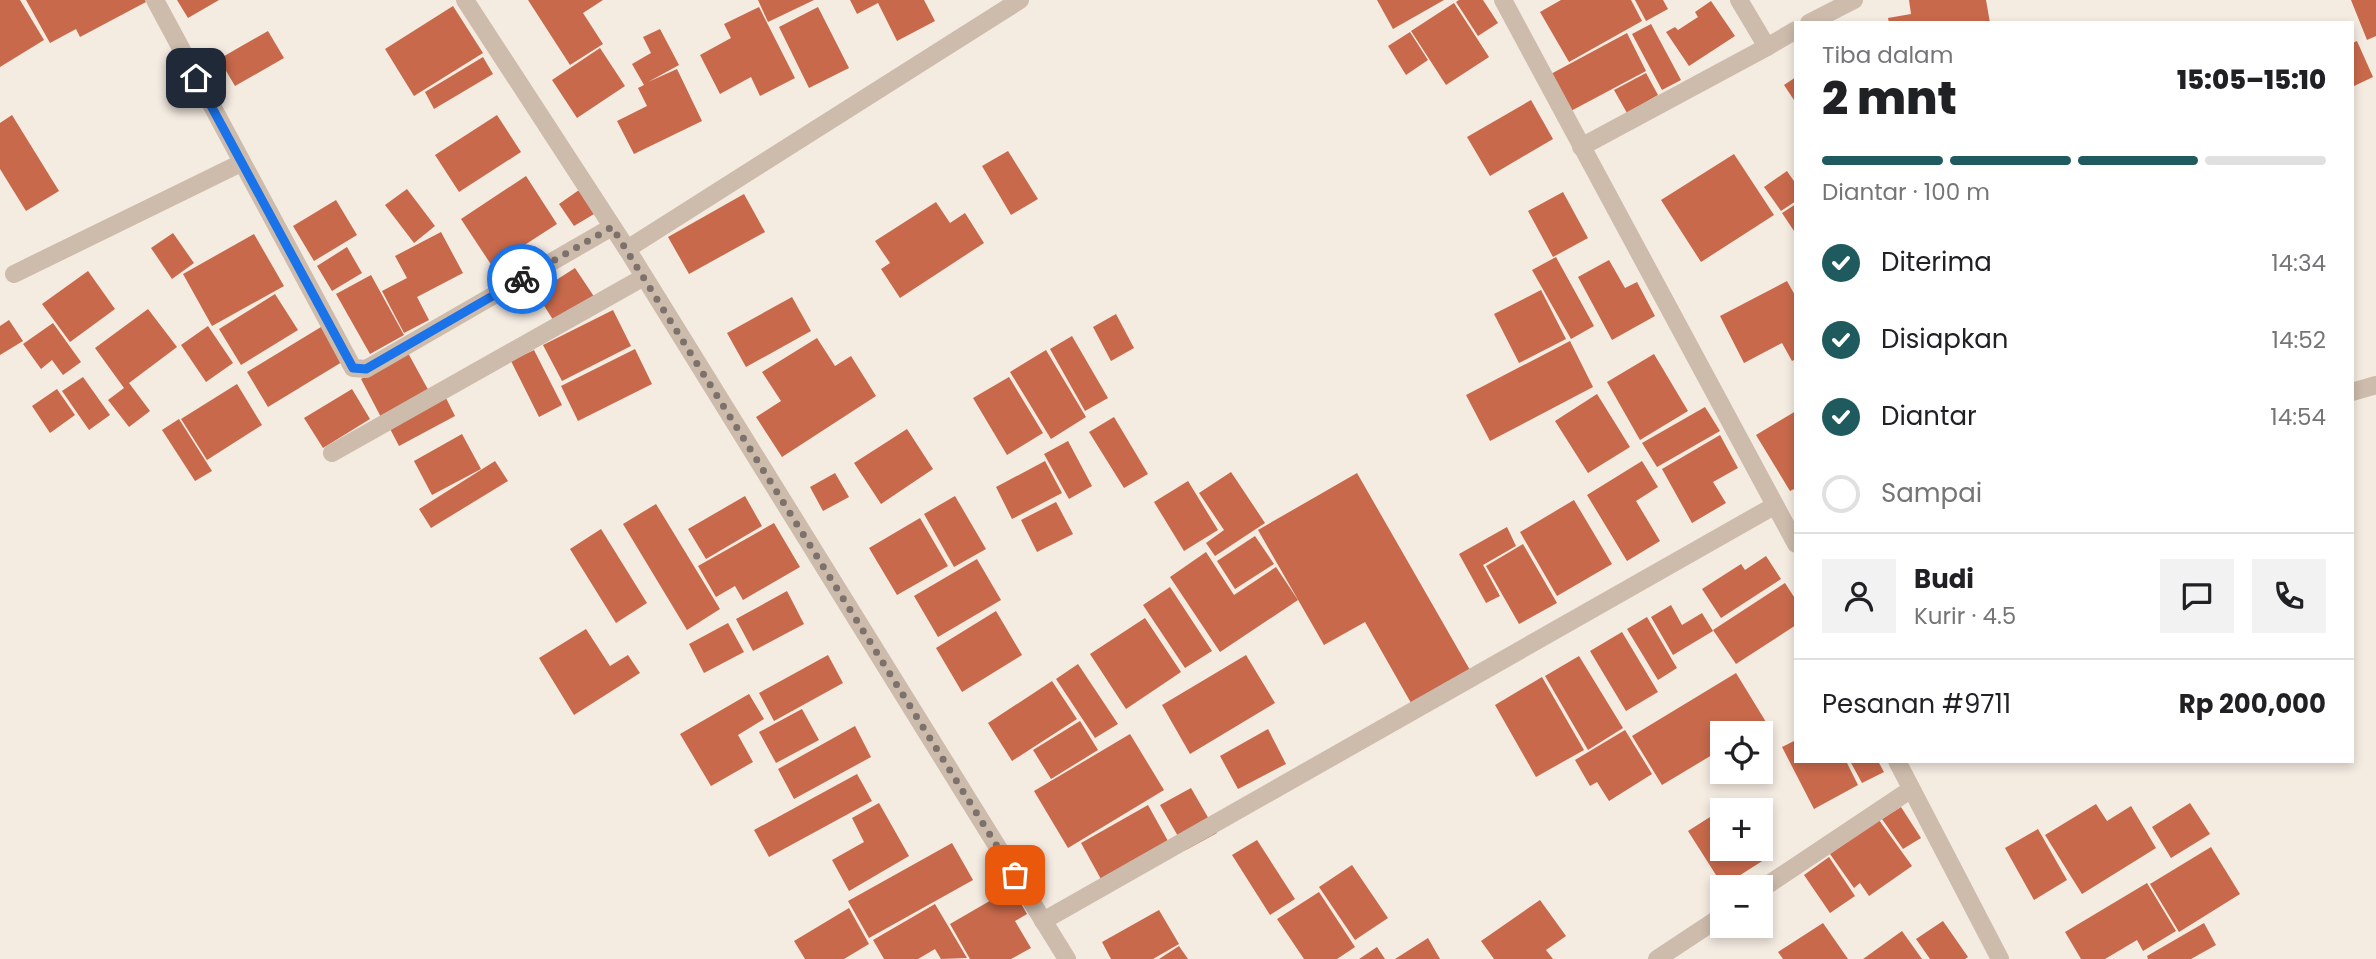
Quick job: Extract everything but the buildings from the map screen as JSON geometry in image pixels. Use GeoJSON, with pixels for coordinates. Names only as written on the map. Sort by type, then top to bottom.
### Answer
{"type":"FeatureCollection","features":[{"type":"Feature","properties":{"kind":"street"},"geometry":{"type":"LineString","coordinates":[[155,0],[342,352],[353,368],[366,369],[612,227]]}},
{"type":"Feature","properties":{"kind":"street"},"geometry":{"type":"LineString","coordinates":[[465,0],[628,249],[1067,959]]}},
{"type":"Feature","properties":{"kind":"street"},"geometry":{"type":"LineString","coordinates":[[628,249],[1020,0]]}},
{"type":"Feature","properties":{"kind":"street"},"geometry":{"type":"LineString","coordinates":[[1503,0],[1794,541]]}},
{"type":"Feature","properties":{"kind":"street"},"geometry":{"type":"LineString","coordinates":[[1740,0],[1767,47]]}},
{"type":"Feature","properties":{"kind":"street"},"geometry":{"type":"LineString","coordinates":[[1813,21],[1854,0]]}},
{"type":"Feature","properties":{"kind":"street"},"geometry":{"type":"LineString","coordinates":[[1581,147],[1794,31]]}},
{"type":"Feature","properties":{"kind":"street"},"geometry":{"type":"LineString","coordinates":[[14,274],[241,163]]}},
{"type":"Feature","properties":{"kind":"street"},"geometry":{"type":"LineString","coordinates":[[332,453],[644,277]]}},
{"type":"Feature","properties":{"kind":"street"},"geometry":{"type":"LineString","coordinates":[[2354,391],[2376,385]]}},
{"type":"Feature","properties":{"kind":"street"},"geometry":{"type":"LineString","coordinates":[[1043,921],[1774,506]]}},
{"type":"Feature","properties":{"kind":"street"},"geometry":{"type":"LineString","coordinates":[[1898,763],[2000,959]]}},
{"type":"Feature","properties":{"kind":"street"},"geometry":{"type":"LineString","coordinates":[[1773,881],[1910,790]]}},
{"type":"Feature","properties":{"kind":"street"},"geometry":{"type":"LineString","coordinates":[[1657,959],[1710,924]]}},
{"type":"Feature","properties":{"kind":"way so far"},"geometry":{"type":"LineString","coordinates":[[522,279],[612,227],[1015,875]]}},
{"type":"Feature","properties":{"kind":"route"},"geometry":{"type":"LineString","coordinates":[[196,78],[353,368],[366,369],[522,279]]}}]}
